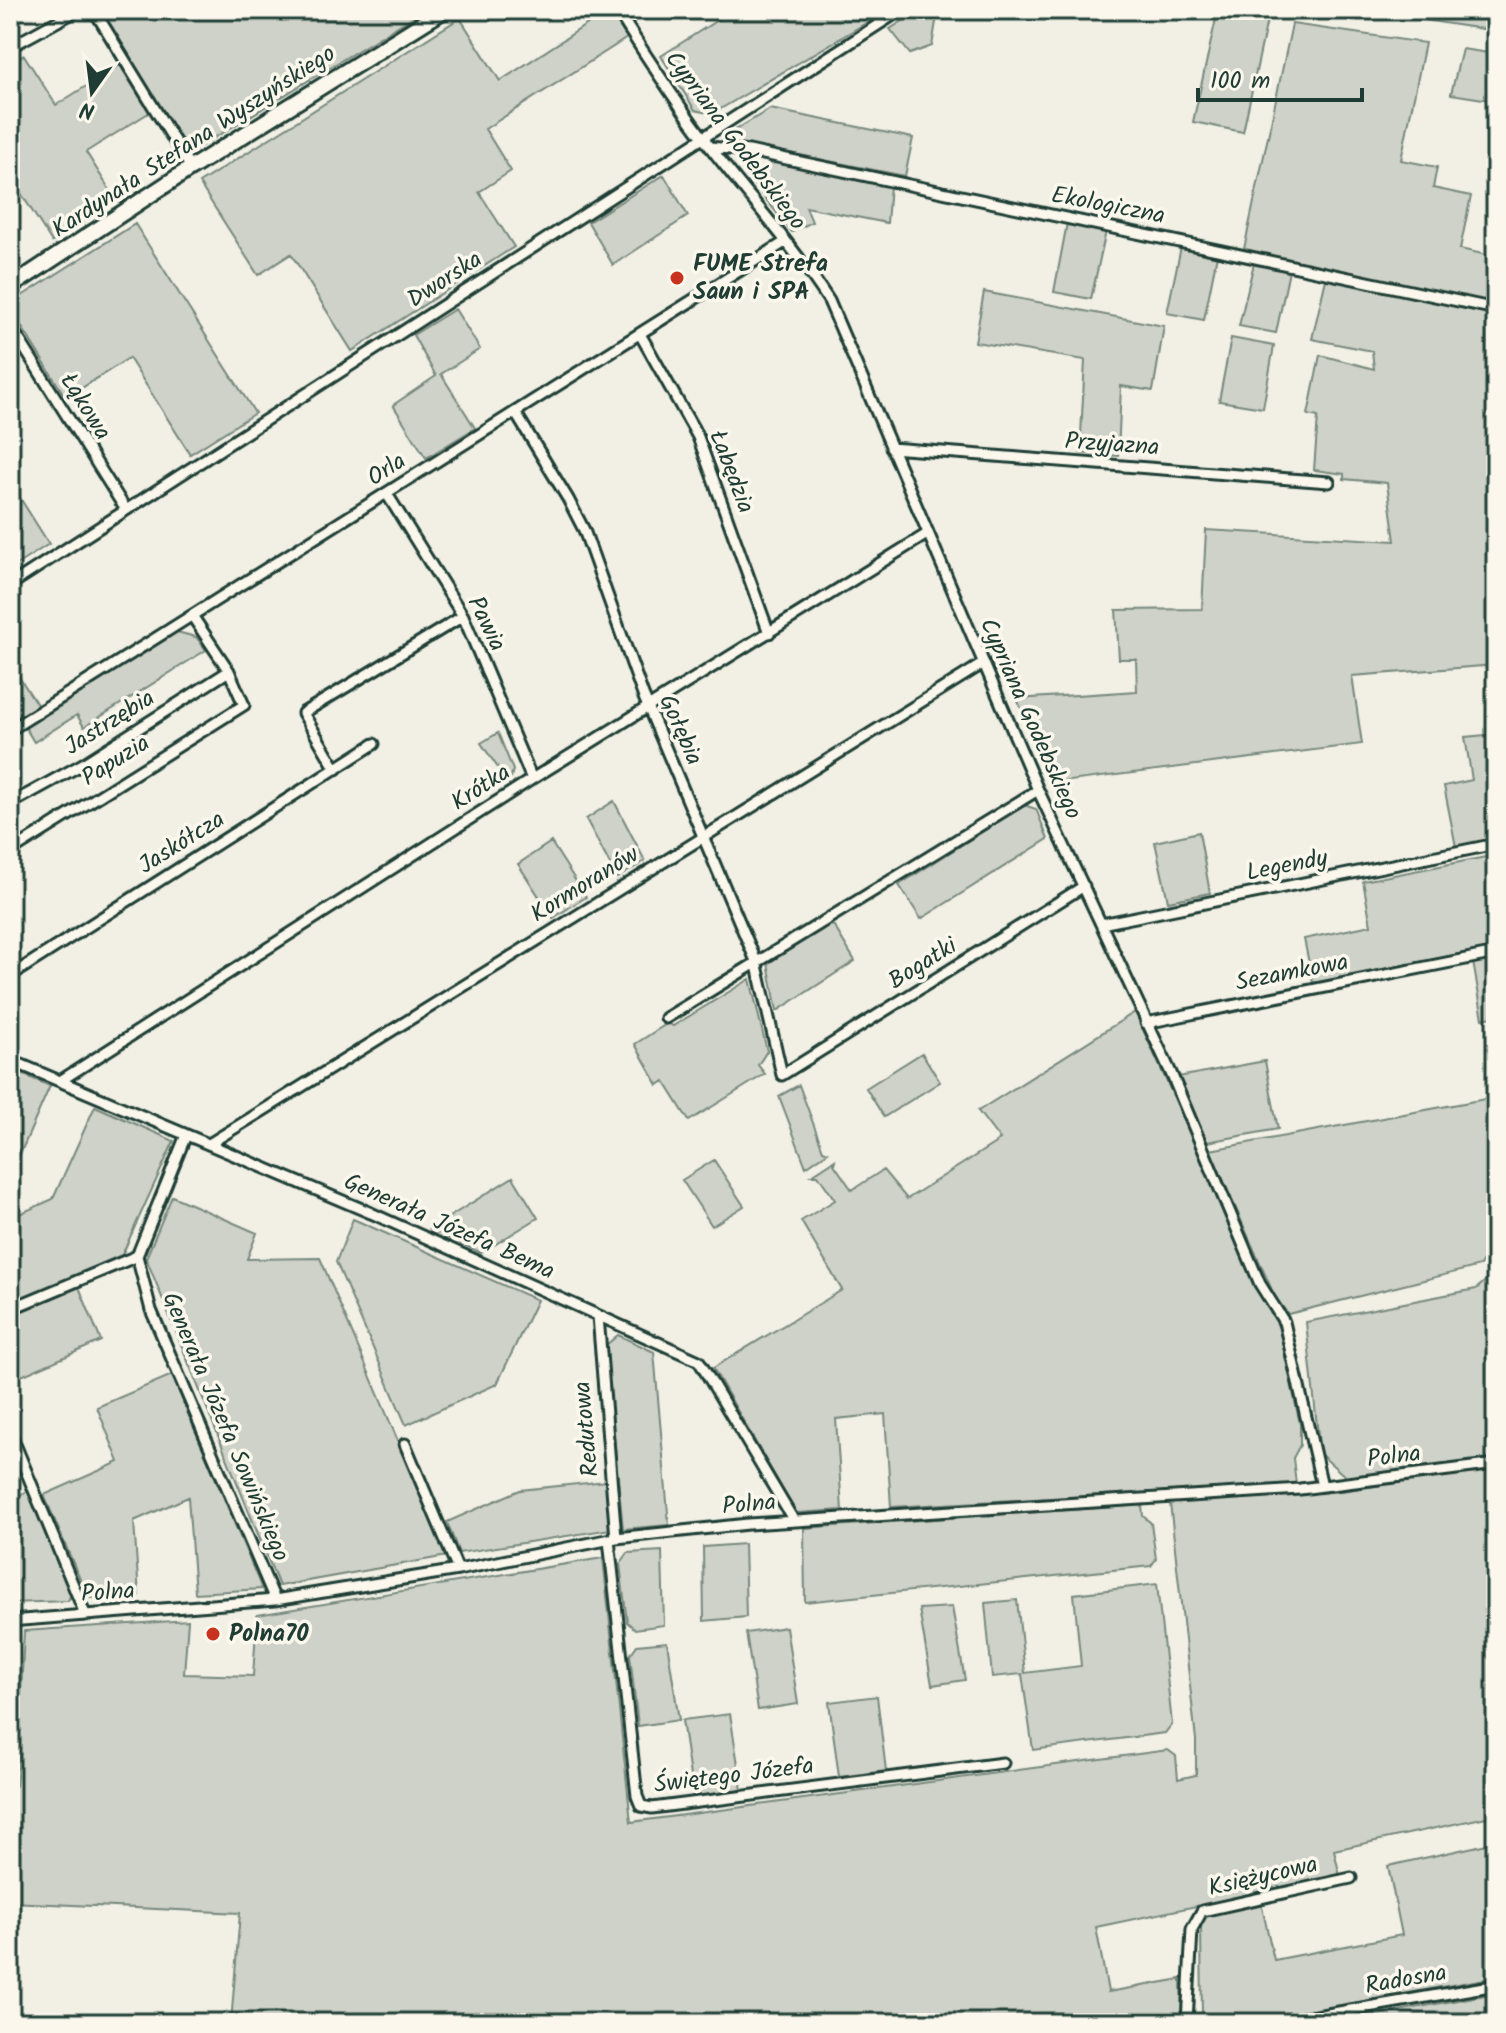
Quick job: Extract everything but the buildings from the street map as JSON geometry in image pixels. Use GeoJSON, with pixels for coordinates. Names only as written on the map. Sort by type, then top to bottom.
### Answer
{"type":"FeatureCollection","features":[{"type":"Feature","properties":{"kind":"main road","name":"Kardynała Stefana Wyszyńskiego"},"geometry":{"type":"LineString","coordinates":[[10,287],[191,168],[444,10]]}},
{"type":"Feature","properties":{"kind":"street"},"geometry":{"type":"LineString","coordinates":[[10,47],[78,10]]}},
{"type":"Feature","properties":{"kind":"street"},"geometry":{"type":"LineString","coordinates":[[94,10],[191,168]]}},
{"type":"Feature","properties":{"kind":"street","name":"Cypriana Godebskiego"},"geometry":{"type":"LineString","coordinates":[[617,10],[710,147],[785,242],[803,260],[829,301],[1038,790],[1220,1183],[1260,1284],[1284,1322],[1322,1486]]}},
{"type":"Feature","properties":{"kind":"street","name":"Dworska"},"geometry":{"type":"LineString","coordinates":[[10,585],[901,10]]}},
{"type":"Feature","properties":{"kind":"street","name":"Ekologiczna"},"geometry":{"type":"LineString","coordinates":[[710,147],[749,151],[1496,309]]}},
{"type":"Feature","properties":{"kind":"street","name":"Orla"},"geometry":{"type":"LineString","coordinates":[[10,730],[785,242]]}},
{"type":"Feature","properties":{"kind":"street","name":"Łąkowa"},"geometry":{"type":"LineString","coordinates":[[10,325],[126,510]]}},
{"type":"Feature","properties":{"kind":"street","name":"Łabędzia"},"geometry":{"type":"LineString","coordinates":[[640,334],[698,437],[769,633]]}},
{"type":"Feature","properties":{"kind":"street","name":"Gołębia"},"geometry":{"type":"LineString","coordinates":[[515,412],[584,530],[649,707],[756,961],[782,1075]]}},
{"type":"Feature","properties":{"kind":"street","name":"Przyjazna"},"geometry":{"type":"LineString","coordinates":[[891,448],[1329,482]]}},
{"type":"Feature","properties":{"kind":"street","name":"Pawia"},"geometry":{"type":"LineString","coordinates":[[387,494],[463,616],[532,779]]}},
{"type":"Feature","properties":{"kind":"street","name":"Krótka"},"geometry":{"type":"LineString","coordinates":[[60,1081],[532,779],[927,534]]}},
{"type":"Feature","properties":{"kind":"street"},"geometry":{"type":"LineString","coordinates":[[336,769],[303,713],[463,616]]}},
{"type":"Feature","properties":{"kind":"street"},"geometry":{"type":"LineString","coordinates":[[193,617],[229,671]]}},
{"type":"Feature","properties":{"kind":"street","name":"Kormoranów"},"geometry":{"type":"LineString","coordinates":[[209,1144],[984,663]]}},
{"type":"Feature","properties":{"kind":"street","name":"Papuzia"},"geometry":{"type":"LineString","coordinates":[[10,852],[244,705],[229,671]]}},
{"type":"Feature","properties":{"kind":"street","name":"Jastrzębia"},"geometry":{"type":"LineString","coordinates":[[10,804],[81,765],[229,671]]}},
{"type":"Feature","properties":{"kind":"street","name":"Jaskółcza"},"geometry":{"type":"LineString","coordinates":[[10,976],[374,744]]}},
{"type":"Feature","properties":{"kind":"street"},"geometry":{"type":"LineString","coordinates":[[666,1018],[1038,790]]}},
{"type":"Feature","properties":{"kind":"street","name":"Legendy"},"geometry":{"type":"LineString","coordinates":[[1101,924],[1496,844]]}},
{"type":"Feature","properties":{"kind":"street","name":"Bogatki"},"geometry":{"type":"LineString","coordinates":[[782,1075],[1084,886]]}},
{"type":"Feature","properties":{"kind":"street","name":"Sezamkowa"},"geometry":{"type":"LineString","coordinates":[[1146,1023],[1496,953]]}},
{"type":"Feature","properties":{"kind":"street","name":"Generała Józefa Bema"},"geometry":{"type":"LineString","coordinates":[[10,1060],[209,1144],[699,1361],[707,1369],[794,1521]]}},
{"type":"Feature","properties":{"kind":"street"},"geometry":{"type":"LineString","coordinates":[[10,1309],[137,1256],[186,1135]]}},
{"type":"Feature","properties":{"kind":"street","name":"Generała Józefa Sowińskiego"},"geometry":{"type":"LineString","coordinates":[[137,1256],[151,1310],[275,1600]]}},
{"type":"Feature","properties":{"kind":"street","name":"Redutowa"},"geometry":{"type":"LineString","coordinates":[[598,1316],[612,1539]]}},
{"type":"Feature","properties":{"kind":"street"},"geometry":{"type":"LineString","coordinates":[[10,1432],[85,1614]]}},
{"type":"Feature","properties":{"kind":"street"},"geometry":{"type":"LineString","coordinates":[[405,1444],[458,1570]]}},
{"type":"Feature","properties":{"kind":"street","name":"Polna"},"geometry":{"type":"LineString","coordinates":[[10,1621],[275,1600],[458,1570],[612,1539],[794,1521],[1322,1486],[1496,1464]]}},
{"type":"Feature","properties":{"kind":"street","name":"Świętego Józefa"},"geometry":{"type":"LineString","coordinates":[[612,1539],[637,1796],[641,1806],[652,1808],[1003,1763]]}},
{"type":"Feature","properties":{"kind":"street","name":"Księżycowa"},"geometry":{"type":"LineString","coordinates":[[1187,2023],[1192,1929],[1202,1911],[1351,1878]]}},
{"type":"Feature","properties":{"kind":"street","name":"Radosna"},"geometry":{"type":"LineString","coordinates":[[1275,2023],[1496,1985]]}},
{"type":"Feature","properties":{"kind":"shaded area"},"geometry":{"type":"Polygon","coordinates":[[[99,10],[424,10],[188,154],[99,10]]]}},
{"type":"Feature","properties":{"kind":"shaded area"},"geometry":{"type":"Polygon","coordinates":[[[609,10],[627,38],[485,129],[511,171],[479,192],[514,247],[352,351],[291,254],[258,275],[199,183],[460,18],[500,81],[609,10]]]}},
{"type":"Feature","properties":{"kind":"shaded area"},"geometry":{"type":"Polygon","coordinates":[[[733,10],[871,10],[876,17],[712,114],[695,110],[661,56],[733,10]]]}},
{"type":"Feature","properties":{"kind":"shaded area"},"geometry":{"type":"Polygon","coordinates":[[[920,10],[938,10],[932,46],[910,54],[890,29],[920,10]]]}},
{"type":"Feature","properties":{"kind":"shaded area"},"geometry":{"type":"Polygon","coordinates":[[[1359,10],[1496,10],[1496,31],[1359,10]]]}},
{"type":"Feature","properties":{"kind":"shaded area"},"geometry":{"type":"Polygon","coordinates":[[[1217,14],[1267,20],[1243,132],[1193,122],[1217,14]]]}},
{"type":"Feature","properties":{"kind":"shaded area"},"geometry":{"type":"Polygon","coordinates":[[[1292,24],[1425,43],[1401,160],[1437,167],[1433,188],[1471,196],[1460,249],[1496,257],[1496,305],[1244,249],[1292,24]]]}},
{"type":"Feature","properties":{"kind":"shaded area"},"geometry":{"type":"Polygon","coordinates":[[[1462,49],[1496,54],[1496,101],[1451,94],[1462,49]]]}},
{"type":"Feature","properties":{"kind":"shaded area"},"geometry":{"type":"Polygon","coordinates":[[[24,55],[56,105],[120,65],[150,112],[86,152],[116,200],[52,242],[10,176],[10,63],[24,55]]]}},
{"type":"Feature","properties":{"kind":"shaded area"},"geometry":{"type":"Polygon","coordinates":[[[770,109],[913,138],[905,176],[728,141],[727,135],[770,109]]]}},
{"type":"Feature","properties":{"kind":"shaded area"},"geometry":{"type":"Polygon","coordinates":[[[780,162],[890,185],[887,223],[806,207],[812,222],[792,232],[749,178],[770,164],[780,162]]]}},
{"type":"Feature","properties":{"kind":"shaded area"},"geometry":{"type":"Polygon","coordinates":[[[664,175],[688,216],[613,265],[588,222],[664,175]]]}},
{"type":"Feature","properties":{"kind":"shaded area"},"geometry":{"type":"Polygon","coordinates":[[[1067,223],[1106,231],[1091,299],[1054,292],[1067,223]]]}},
{"type":"Feature","properties":{"kind":"shaded area"},"geometry":{"type":"Polygon","coordinates":[[[135,224],[255,413],[190,454],[129,358],[66,398],[12,311],[14,301],[135,224]]]}},
{"type":"Feature","properties":{"kind":"shaded area"},"geometry":{"type":"Polygon","coordinates":[[[1181,247],[1217,255],[1204,320],[1167,313],[1181,247]]]}},
{"type":"Feature","properties":{"kind":"shaded area"},"geometry":{"type":"Polygon","coordinates":[[[1254,263],[1289,271],[1276,333],[1239,326],[1254,263]]]}},
{"type":"Feature","properties":{"kind":"shaded area"},"geometry":{"type":"Polygon","coordinates":[[[1326,279],[1496,315],[1496,409],[1490,444],[1496,445],[1496,665],[1352,676],[1362,744],[1054,783],[1017,699],[1137,691],[1136,659],[1119,659],[1116,610],[1202,609],[1206,530],[1395,541],[1387,483],[1344,479],[1344,474],[1314,470],[1318,417],[1308,415],[1320,355],[1374,369],[1372,351],[1312,339],[1326,279]]]}},
{"type":"Feature","properties":{"kind":"shaded area"},"geometry":{"type":"Polygon","coordinates":[[[984,292],[1164,326],[1153,391],[1121,386],[1118,456],[1080,453],[1085,360],[975,342],[984,292]]]}},
{"type":"Feature","properties":{"kind":"shaded area"},"geometry":{"type":"Polygon","coordinates":[[[455,309],[480,349],[441,374],[475,428],[426,458],[393,405],[436,376],[413,335],[455,309]]]}},
{"type":"Feature","properties":{"kind":"shaded area"},"geometry":{"type":"Polygon","coordinates":[[[1231,338],[1274,346],[1263,408],[1219,401],[1231,338]]]}},
{"type":"Feature","properties":{"kind":"shaded area"},"geometry":{"type":"Polygon","coordinates":[[[10,482],[49,544],[10,569],[10,482]]]}},
{"type":"Feature","properties":{"kind":"shaded area"},"geometry":{"type":"Polygon","coordinates":[[[177,632],[196,637],[206,650],[84,727],[77,715],[34,742],[25,727],[177,632]]]}},
{"type":"Feature","properties":{"kind":"shaded area"},"geometry":{"type":"Polygon","coordinates":[[[10,663],[38,706],[10,722],[10,663]]]}},
{"type":"Feature","properties":{"kind":"shaded area"},"geometry":{"type":"Polygon","coordinates":[[[498,733],[513,770],[509,784],[481,743],[498,733]]]}},
{"type":"Feature","properties":{"kind":"shaded area"},"geometry":{"type":"Polygon","coordinates":[[[1496,734],[1496,839],[1456,847],[1444,786],[1472,780],[1465,737],[1496,734]]]}},
{"type":"Feature","properties":{"kind":"shaded area"},"geometry":{"type":"Polygon","coordinates":[[[614,801],[645,861],[617,878],[586,819],[614,801]]]}},
{"type":"Feature","properties":{"kind":"shaded area"},"geometry":{"type":"Polygon","coordinates":[[[1024,805],[1036,809],[1048,839],[921,919],[899,885],[1024,805]]]}},
{"type":"Feature","properties":{"kind":"shaded area"},"geometry":{"type":"Polygon","coordinates":[[[1199,832],[1210,893],[1168,901],[1155,842],[1199,832]]]}},
{"type":"Feature","properties":{"kind":"shaded area"},"geometry":{"type":"Polygon","coordinates":[[[551,842],[586,897],[553,918],[518,864],[551,842]]]}},
{"type":"Feature","properties":{"kind":"shaded area"},"geometry":{"type":"Polygon","coordinates":[[[1496,855],[1496,947],[1313,983],[1304,939],[1371,925],[1363,881],[1496,855]]]}},
{"type":"Feature","properties":{"kind":"shaded area"},"geometry":{"type":"Polygon","coordinates":[[[829,925],[834,926],[855,961],[777,1011],[768,963],[829,925]]]}},
{"type":"Feature","properties":{"kind":"shaded area"},"geometry":{"type":"Polygon","coordinates":[[[1496,958],[1496,1016],[1483,1019],[1473,962],[1496,958]]]}},
{"type":"Feature","properties":{"kind":"shaded area"},"geometry":{"type":"Polygon","coordinates":[[[750,979],[767,1051],[758,1065],[765,1074],[689,1121],[664,1081],[658,1085],[635,1044],[668,1023],[673,1026],[750,979]]]}},
{"type":"Feature","properties":{"kind":"shaded area"},"geometry":{"type":"Polygon","coordinates":[[[1135,1012],[1279,1328],[1300,1424],[1300,1445],[1293,1458],[1296,1484],[891,1507],[885,1414],[836,1419],[842,1510],[796,1513],[713,1368],[842,1290],[801,1221],[835,1200],[818,1175],[812,1175],[835,1160],[834,1164],[852,1190],[883,1170],[907,1199],[1000,1140],[978,1111],[1135,1012]]]}},
{"type":"Feature","properties":{"kind":"shaded area"},"geometry":{"type":"Polygon","coordinates":[[[922,1053],[940,1082],[884,1117],[866,1088],[922,1053]]]}},
{"type":"Feature","properties":{"kind":"shaded area"},"geometry":{"type":"Polygon","coordinates":[[[1265,1061],[1278,1129],[1207,1142],[1178,1077],[1265,1061]]]}},
{"type":"Feature","properties":{"kind":"shaded area"},"geometry":{"type":"Polygon","coordinates":[[[10,1069],[50,1086],[10,1177],[10,1069]]]}},
{"type":"Feature","properties":{"kind":"shaded area"},"geometry":{"type":"Polygon","coordinates":[[[799,1085],[823,1150],[828,1152],[806,1167],[779,1096],[799,1085]]]}},
{"type":"Feature","properties":{"kind":"shaded area"},"geometry":{"type":"Polygon","coordinates":[[[1496,1097],[1496,1239],[1480,1266],[1288,1314],[1275,1297],[1210,1150],[1496,1097]]]}},
{"type":"Feature","properties":{"kind":"shaded area"},"geometry":{"type":"Polygon","coordinates":[[[95,1106],[174,1141],[122,1255],[10,1303],[10,1204],[15,1216],[53,1199],[95,1106]]]}},
{"type":"Feature","properties":{"kind":"shaded area"},"geometry":{"type":"Polygon","coordinates":[[[714,1160],[744,1206],[712,1226],[682,1180],[714,1160]]]}},
{"type":"Feature","properties":{"kind":"shaded area"},"geometry":{"type":"Polygon","coordinates":[[[513,1177],[538,1218],[481,1253],[430,1229],[513,1177]]]}},
{"type":"Feature","properties":{"kind":"shaded area"},"geometry":{"type":"Polygon","coordinates":[[[172,1196],[257,1233],[247,1259],[320,1258],[447,1556],[279,1586],[146,1258],[172,1196]]]}},
{"type":"Feature","properties":{"kind":"shaded area"},"geometry":{"type":"Polygon","coordinates":[[[353,1219],[537,1300],[497,1384],[406,1425],[336,1262],[353,1219]]]}},
{"type":"Feature","properties":{"kind":"shaded area"},"geometry":{"type":"Polygon","coordinates":[[[1496,1272],[1496,1460],[1347,1478],[1320,1454],[1306,1322],[1476,1289],[1496,1272]]]}},
{"type":"Feature","properties":{"kind":"shaded area"},"geometry":{"type":"Polygon","coordinates":[[[79,1287],[101,1341],[10,1381],[10,1316],[79,1287]]]}},
{"type":"Feature","properties":{"kind":"shaded area"},"geometry":{"type":"Polygon","coordinates":[[[618,1335],[654,1352],[669,1525],[623,1529],[605,1346],[618,1335]]]}},
{"type":"Feature","properties":{"kind":"shaded area"},"geometry":{"type":"Polygon","coordinates":[[[172,1375],[262,1589],[195,1593],[188,1497],[134,1521],[139,1596],[88,1598],[44,1495],[119,1462],[97,1407],[172,1375]]]}},
{"type":"Feature","properties":{"kind":"shaded area"},"geometry":{"type":"Polygon","coordinates":[[[1496,1468],[1496,1815],[1334,1850],[1340,1876],[1096,1927],[1108,1992],[1181,1979],[1182,2023],[231,2023],[240,1913],[10,1902],[10,1787],[16,1786],[17,1777],[24,1631],[188,1620],[184,1674],[253,1676],[257,1615],[603,1558],[631,1822],[1168,1750],[1176,1756],[1178,1779],[1196,1775],[1196,1740],[1170,1503],[1342,1491],[1496,1468]]]}},
{"type":"Feature","properties":{"kind":"shaded area"},"geometry":{"type":"Polygon","coordinates":[[[606,1481],[611,1529],[459,1553],[447,1522],[520,1490],[606,1481]]]}},
{"type":"Feature","properties":{"kind":"shaded area"},"geometry":{"type":"Polygon","coordinates":[[[28,1491],[71,1594],[68,1601],[10,1603],[10,1499],[28,1491]]]}},
{"type":"Feature","properties":{"kind":"shaded area"},"geometry":{"type":"Polygon","coordinates":[[[1142,1505],[1143,1516],[1151,1523],[1156,1559],[1151,1566],[805,1602],[804,1528],[1142,1505]]]}},
{"type":"Feature","properties":{"kind":"shaded area"},"geometry":{"type":"Polygon","coordinates":[[[744,1544],[746,1617],[704,1621],[703,1547],[744,1544]]]}},
{"type":"Feature","properties":{"kind":"shaded area"},"geometry":{"type":"Polygon","coordinates":[[[662,1551],[664,1625],[635,1629],[627,1622],[620,1564],[628,1553],[662,1551]]]}},
{"type":"Feature","properties":{"kind":"shaded area"},"geometry":{"type":"Polygon","coordinates":[[[1157,1584],[1172,1724],[1165,1733],[1033,1750],[1022,1674],[992,1677],[985,1603],[1017,1600],[1025,1673],[1081,1666],[1074,1594],[1157,1584]]]}},
{"type":"Feature","properties":{"kind":"shaded area"},"geometry":{"type":"Polygon","coordinates":[[[952,1607],[965,1680],[932,1685],[919,1609],[952,1607]]]}},
{"type":"Feature","properties":{"kind":"shaded area"},"geometry":{"type":"Polygon","coordinates":[[[786,1627],[798,1704],[758,1710],[746,1633],[786,1627]]]}},
{"type":"Feature","properties":{"kind":"shaded area"},"geometry":{"type":"Polygon","coordinates":[[[667,1642],[679,1720],[638,1726],[630,1655],[637,1645],[667,1642]]]}},
{"type":"Feature","properties":{"kind":"shaded area"},"geometry":{"type":"Polygon","coordinates":[[[877,1696],[886,1771],[839,1777],[829,1702],[877,1696]]]}},
{"type":"Feature","properties":{"kind":"shaded area"},"geometry":{"type":"Polygon","coordinates":[[[730,1714],[742,1790],[693,1797],[682,1720],[730,1714]]]}},
{"type":"Feature","properties":{"kind":"shaded area"},"geometry":{"type":"Polygon","coordinates":[[[1496,1842],[1496,1977],[1244,2023],[1202,2022],[1201,1922],[1207,1914],[1261,1902],[1274,1960],[1402,1935],[1388,1866],[1496,1842]]]}},
{"type":"Feature","properties":{"kind":"shaded area"},"geometry":{"type":"Polygon","coordinates":[[[1496,1993],[1496,2023],[1333,2023],[1496,1993]]]}},
{"type":"Feature","properties":{"kind":"place","name":"FUME Strefa Saun i SPA"},"geometry":{"type":"Point","coordinates":[677,278]}},
{"type":"Feature","properties":{"kind":"place","name":"Polna70"},"geometry":{"type":"Point","coordinates":[213,1634]}}]}
